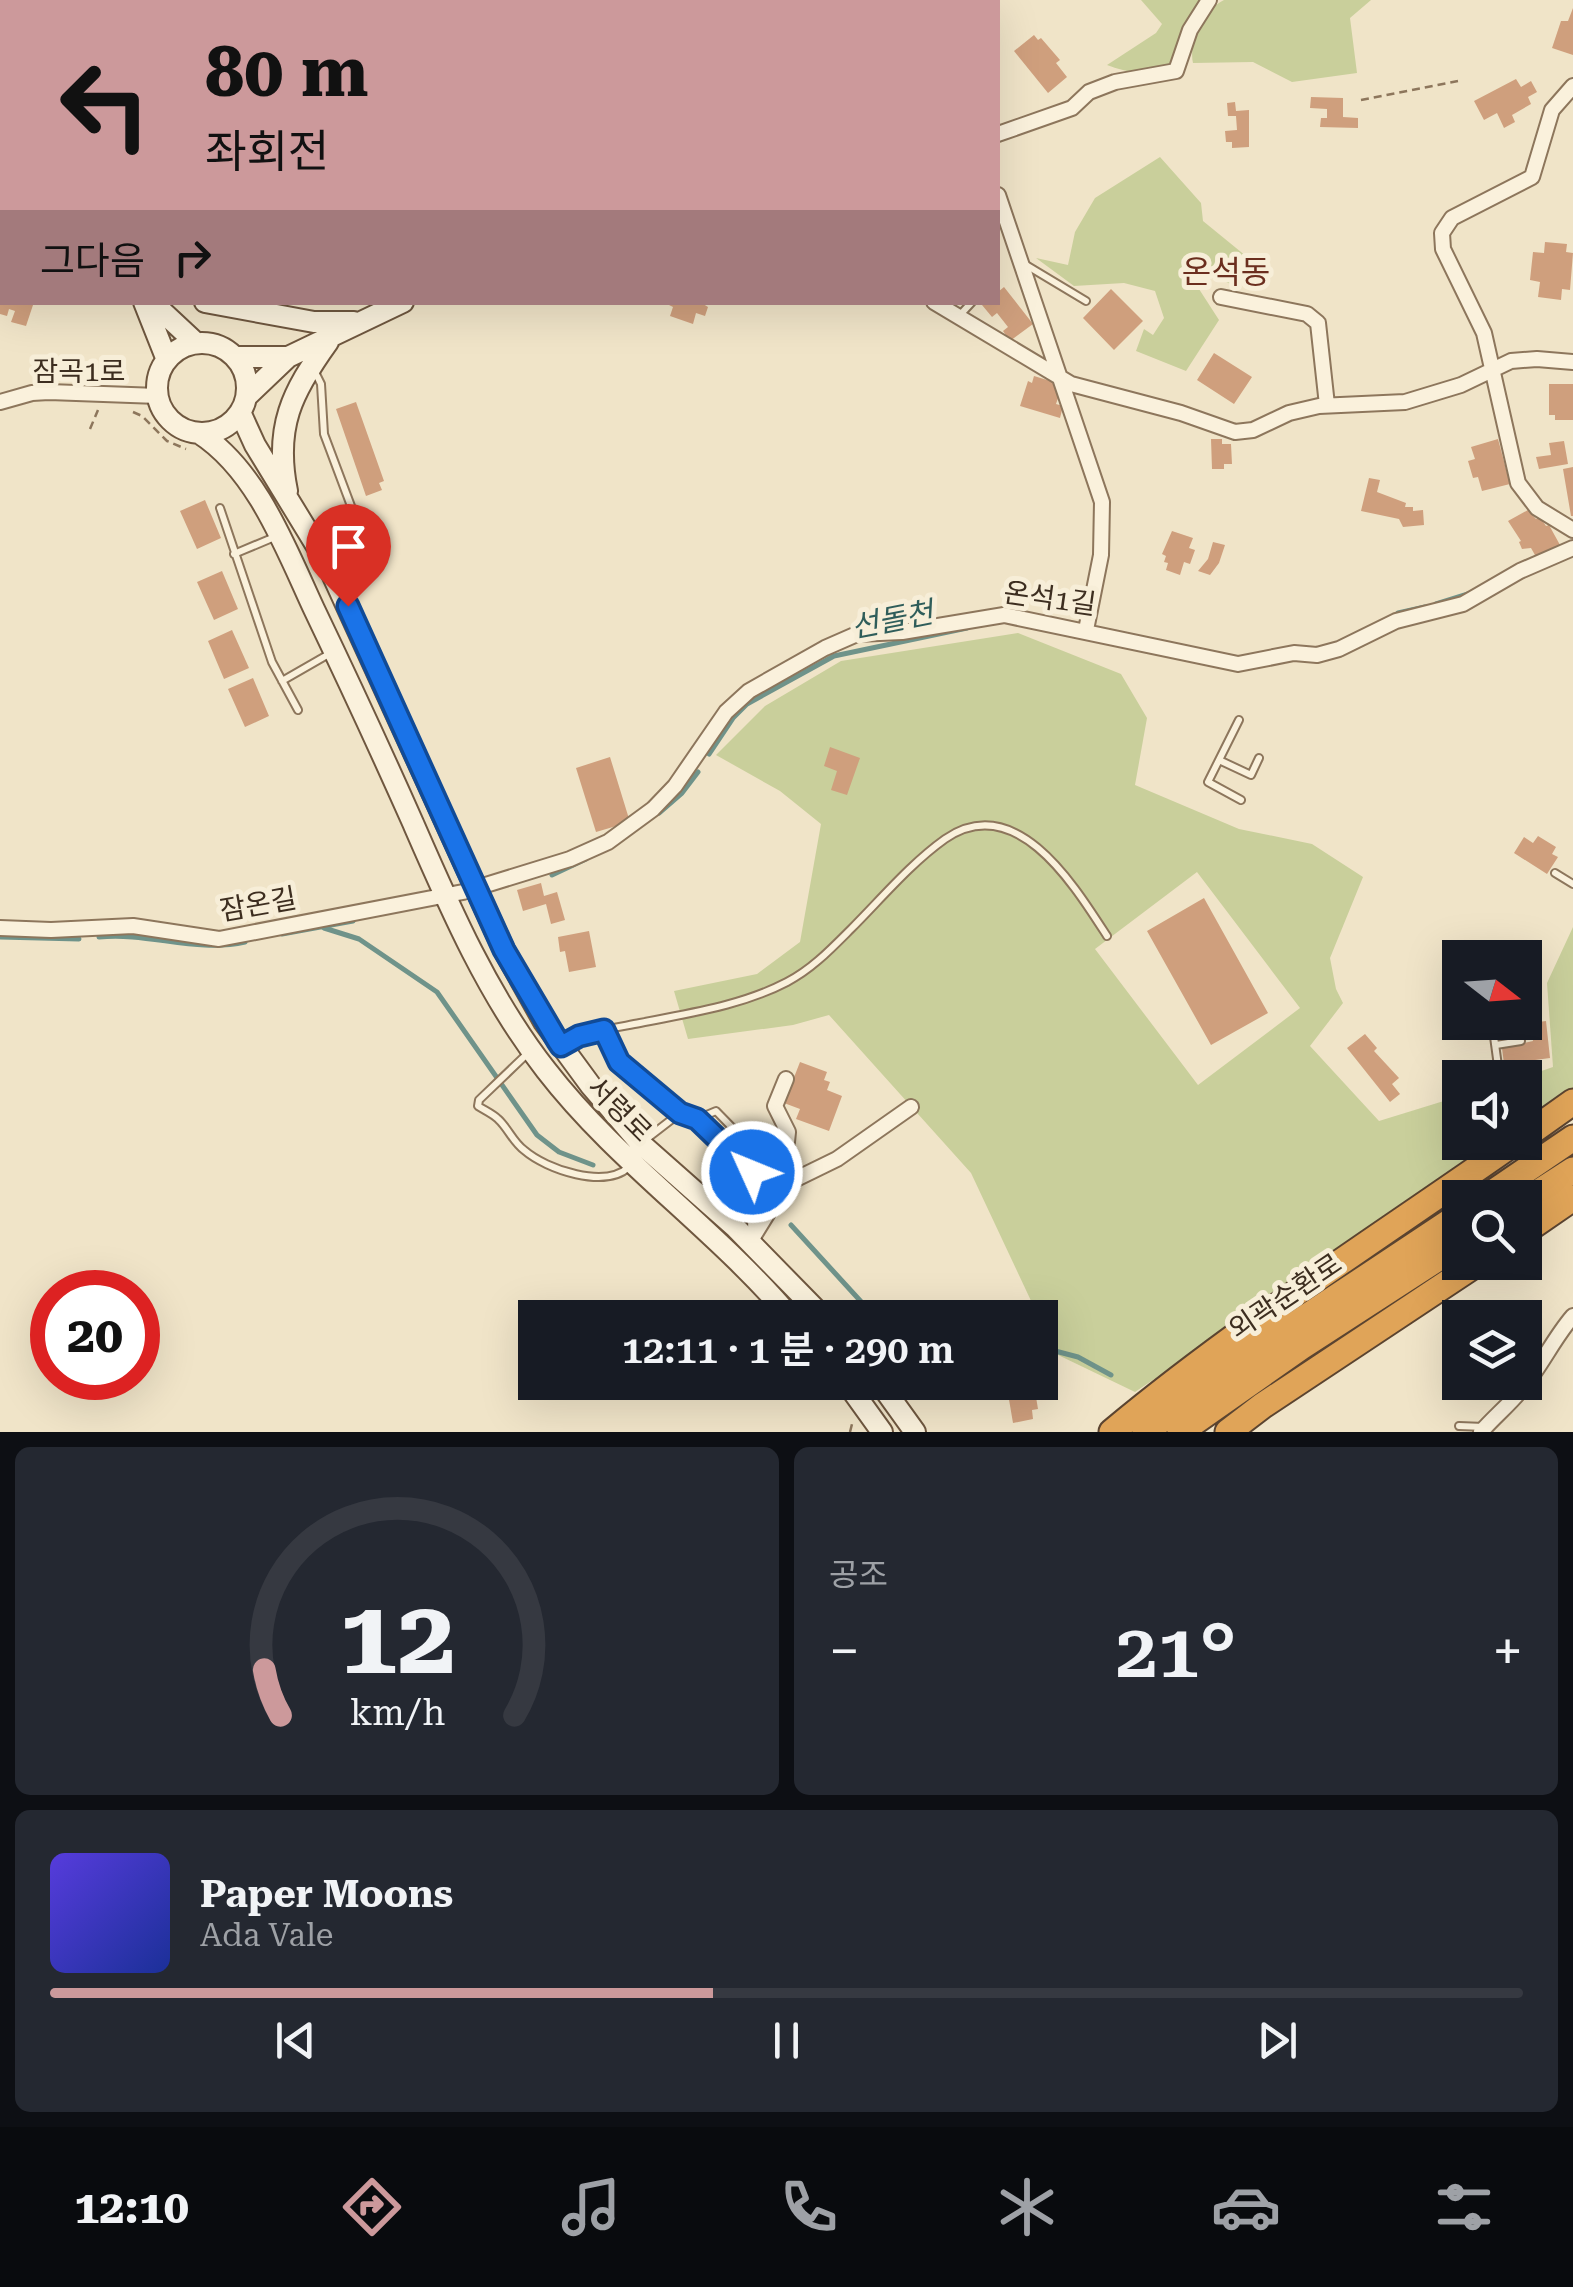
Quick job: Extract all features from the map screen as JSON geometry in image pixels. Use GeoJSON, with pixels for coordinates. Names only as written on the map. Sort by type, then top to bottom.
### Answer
{"type":"FeatureCollection","features":[{"type":"Feature","properties":{"kind":"highway"},"geometry":{"type":"LineString","coordinates":[[1542,1124],[1573,1102]]}},
{"type":"Feature","properties":{"kind":"highway"},"geometry":{"type":"LineString","coordinates":[[1511,1180],[1573,1138]]}},
{"type":"Feature","properties":{"kind":"highway"},"geometry":{"type":"LineString","coordinates":[[1112,1432],[1155,1396],[1321,1276],[1489,1160]]}},
{"type":"Feature","properties":{"kind":"highway"},"geometry":{"type":"LineString","coordinates":[[1542,1191],[1573,1170]]}},
{"type":"Feature","properties":{"kind":"highway"},"geometry":{"type":"LineString","coordinates":[[1542,1219],[1573,1198]]}},
{"type":"Feature","properties":{"kind":"highway","name":"외곽순환로"},"geometry":{"type":"LineString","coordinates":[[1180,1432],[1211,1396],[1442,1227]]}},
{"type":"Feature","properties":{"kind":"highway","name":"외곽순환로"},"geometry":{"type":"LineString","coordinates":[[1146,1432],[1442,1255]]}},
{"type":"Feature","properties":{"kind":"highway"},"geometry":{"type":"LineString","coordinates":[[1228,1432],[1452,1280]]}},
{"type":"Feature","properties":{"kind":"street"},"geometry":{"type":"LineString","coordinates":[[1000,133],[1072,108],[1090,92],[1116,82],[1176,71],[1190,30],[1210,0]]}},
{"type":"Feature","properties":{"kind":"street"},"geometry":{"type":"LineString","coordinates":[[1573,86],[1550,114],[1532,177],[1452,218],[1442,232],[1445,255],[1484,334],[1519,487],[1540,510],[1573,530]]}},
{"type":"Feature","properties":{"kind":"street"},"geometry":{"type":"LineString","coordinates":[[1000,201],[1104,514],[1097,580],[1086,630]]}},
{"type":"Feature","properties":{"kind":"street"},"geometry":{"type":"LineString","coordinates":[[1221,297],[1307,314],[1318,323],[1327,405]]}},
{"type":"Feature","properties":{"kind":"street"},"geometry":{"type":"LineString","coordinates":[[149,305],[167,360]]}},
{"type":"Feature","properties":{"kind":"street"},"geometry":{"type":"LineString","coordinates":[[152,305],[196,343]]}},
{"type":"Feature","properties":{"kind":"street"},"geometry":{"type":"LineString","coordinates":[[158,396],[159,376],[167,360],[180,349],[196,343],[218,346],[235,357],[288,357],[397,305]]}},
{"type":"Feature","properties":{"kind":"street"},"geometry":{"type":"LineString","coordinates":[[939,305],[1060,378],[1088,390],[1239,432],[1289,413],[1327,405],[1405,402],[1468,382],[1490,368],[1531,359],[1573,362]]}},
{"type":"Feature","properties":{"kind":"street"},"geometry":{"type":"LineString","coordinates":[[248,306],[326,323],[370,319]]}},
{"type":"Feature","properties":{"kind":"street"},"geometry":{"type":"LineString","coordinates":[[290,502],[283,459],[284,429],[296,391],[329,340]]}},
{"type":"Feature","properties":{"kind":"street","name":"서령로"},"geometry":{"type":"LineString","coordinates":[[235,357],[247,379],[244,404],[255,446],[336,582],[430,783],[483,970],[524,1057],[572,1102],[750,1242],[806,1300]]}},
{"type":"Feature","properties":{"kind":"street"},"geometry":{"type":"LineString","coordinates":[[192,441],[225,427],[288,357]]}},
{"type":"Feature","properties":{"kind":"street","name":"잠곡1로"},"geometry":{"type":"LineString","coordinates":[[0,402],[32,393],[158,396]]}},
{"type":"Feature","properties":{"kind":"street","name":"서령로"},"geometry":{"type":"LineString","coordinates":[[158,396],[166,414],[192,441],[234,464],[278,536],[402,798],[508,956],[561,1046],[637,1153],[775,1300]]}},
{"type":"Feature","properties":{"kind":"street","name":"온석1길"},"geometry":{"type":"LineString","coordinates":[[462,892],[585,853],[634,824],[667,796],[718,723],[741,698],[848,637],[1004,614],[1238,664],[1294,653],[1317,655],[1396,621],[1463,604],[1520,571],[1573,548]]}},
{"type":"Feature","properties":{"kind":"street"},"geometry":{"type":"LineString","coordinates":[[402,798],[430,783]]}},
{"type":"Feature","properties":{"kind":"street","name":"잠온길"},"geometry":{"type":"LineString","coordinates":[[0,928],[132,926],[218,939],[462,892]]}},
{"type":"Feature","properties":{"kind":"street"},"geometry":{"type":"LineString","coordinates":[[483,970],[508,956]]}},
{"type":"Feature","properties":{"kind":"street"},"geometry":{"type":"LineString","coordinates":[[786,1079],[776,1106],[788,1132],[785,1162],[792,1181]]}},
{"type":"Feature","properties":{"kind":"street"},"geometry":{"type":"LineString","coordinates":[[750,1242],[782,1190],[792,1181],[837,1160],[911,1107]]}},
{"type":"Feature","properties":{"kind":"street"},"geometry":{"type":"LineString","coordinates":[[1483,1429],[1523,1388],[1573,1316]]}},
{"type":"Feature","properties":{"kind":"street"},"geometry":{"type":"LineString","coordinates":[[859,1400],[882,1432]]}},
{"type":"Feature","properties":{"kind":"street"},"geometry":{"type":"LineString","coordinates":[[892,1400],[915,1432]]}},
{"type":"Feature","properties":{"kind":"lane"},"geometry":{"type":"LineString","coordinates":[[1020,262],[1086,300]]}},
{"type":"Feature","properties":{"kind":"lane"},"geometry":{"type":"LineString","coordinates":[[958,317],[969,305]]}},
{"type":"Feature","properties":{"kind":"lane"},"geometry":{"type":"LineString","coordinates":[[311,365],[321,384],[324,434],[372,562],[336,582]]}},
{"type":"Feature","properties":{"kind":"lane"},"geometry":{"type":"LineString","coordinates":[[220,508],[282,681],[298,710]]}},
{"type":"Feature","properties":{"kind":"lane"},"geometry":{"type":"LineString","coordinates":[[234,554],[278,536]]}},
{"type":"Feature","properties":{"kind":"lane"},"geometry":{"type":"LineString","coordinates":[[282,681],[334,651]]}},
{"type":"Feature","properties":{"kind":"lane"},"geometry":{"type":"LineString","coordinates":[[1239,720],[1208,782],[1241,800]]}},
{"type":"Feature","properties":{"kind":"lane"},"geometry":{"type":"LineString","coordinates":[[1219,760],[1251,775],[1259,758]]}},
{"type":"Feature","properties":{"kind":"lane"},"geometry":{"type":"LineString","coordinates":[[561,1046],[579,1036],[723,1006],[783,984],[824,956],[926,854],[955,834],[975,827],[1000,827],[1036,846],[1080,894],[1106,936]]}},
{"type":"Feature","properties":{"kind":"lane"},"geometry":{"type":"LineString","coordinates":[[1555,874],[1573,884]]}},
{"type":"Feature","properties":{"kind":"lane"},"geometry":{"type":"LineString","coordinates":[[604,1030],[619,1062],[680,1113],[697,1119],[752,1172]]}},
{"type":"Feature","properties":{"kind":"lane"},"geometry":{"type":"LineString","coordinates":[[1495,1040],[1497,1060]]}},
{"type":"Feature","properties":{"kind":"lane"},"geometry":{"type":"LineString","coordinates":[[1496,1046],[1521,1041]]}},
{"type":"Feature","properties":{"kind":"lane"},"geometry":{"type":"LineString","coordinates":[[524,1057],[478,1106],[498,1118],[520,1148],[538,1161],[559,1168],[620,1176],[637,1153],[680,1113]]}},
{"type":"Feature","properties":{"kind":"lane"},"geometry":{"type":"LineString","coordinates":[[697,1119],[716,1111],[754,1151],[750,1242]]}},
{"type":"Feature","properties":{"kind":"lane"},"geometry":{"type":"LineString","coordinates":[[1459,1426],[1483,1429]]}},
{"type":"Feature","properties":{"kind":"path"},"geometry":{"type":"LineString","coordinates":[[1361,100],[1458,81]]}},
{"type":"Feature","properties":{"kind":"path"},"geometry":{"type":"LineString","coordinates":[[90,429],[98,410],[97,393]]}},
{"type":"Feature","properties":{"kind":"path"},"geometry":{"type":"LineString","coordinates":[[130,411],[142,416],[167,441],[192,441]]}},
{"type":"Feature","properties":{"kind":"green space"},"geometry":{"type":"Polygon","coordinates":[[[1141,0],[1204,0],[1185,25],[1169,64],[1156,72],[1139,73],[1107,65],[1156,33],[1162,24],[1141,0]]]}},
{"type":"Feature","properties":{"kind":"green space"},"geometry":{"type":"Polygon","coordinates":[[[1224,0],[1371,0],[1350,18],[1357,73],[1292,82],[1253,62],[1193,63],[1193,46],[1200,27],[1210,11],[1224,0]]]}},
{"type":"Feature","properties":{"kind":"green space"},"geometry":{"type":"Polygon","coordinates":[[[1160,157],[1201,203],[1203,221],[1252,261],[1235,286],[1204,272],[1186,279],[1199,289],[1219,320],[1186,371],[1136,351],[1144,329],[1153,335],[1164,318],[1155,291],[1124,283],[1074,286],[1036,258],[1068,265],[1075,232],[1095,198],[1160,157]]]}},
{"type":"Feature","properties":{"kind":"green space"},"geometry":{"type":"Polygon","coordinates":[[[1018,633],[1121,674],[1147,718],[1135,785],[1239,829],[1312,844],[1363,877],[1330,958],[1343,1003],[1310,1046],[1379,1121],[1442,1102],[1442,1160],[1481,1160],[1451,1180],[1442,1180],[1442,1186],[1135,1392],[1058,1355],[1058,1300],[1031,1300],[971,1173],[829,1015],[793,1025],[688,1039],[674,991],[757,974],[800,942],[821,824],[780,791],[716,755],[765,706],[841,661],[1018,633]],[[1197,872],[1095,949],[1198,1085],[1300,1008],[1197,872]]]}},
{"type":"Feature","properties":{"kind":"green space"},"geometry":{"type":"Polygon","coordinates":[[[1573,927],[1573,1095],[1542,1118],[1542,1071],[1553,1067],[1547,983],[1573,927]]]}},
{"type":"Feature","properties":{"kind":"building"},"geometry":{"type":"Polygon","coordinates":[[[1573,8],[1573,55],[1552,48],[1561,21],[1568,21],[1573,8]]]}},
{"type":"Feature","properties":{"kind":"building"},"geometry":{"type":"Polygon","coordinates":[[[1034,35],[1060,60],[1056,63],[1067,77],[1048,93],[1014,51],[1034,35]]]}},
{"type":"Feature","properties":{"kind":"building"},"geometry":{"type":"Polygon","coordinates":[[[1516,79],[1521,87],[1531,81],[1537,92],[1528,97],[1531,104],[1512,115],[1515,122],[1504,128],[1497,113],[1484,120],[1474,101],[1516,79]]]}},
{"type":"Feature","properties":{"kind":"building"},"geometry":{"type":"Polygon","coordinates":[[[1311,97],[1343,98],[1343,117],[1358,118],[1358,128],[1320,127],[1321,118],[1327,118],[1327,109],[1310,108],[1311,97]]]}},
{"type":"Feature","properties":{"kind":"building"},"geometry":{"type":"Polygon","coordinates":[[[1235,102],[1236,111],[1249,110],[1249,147],[1232,148],[1232,142],[1226,142],[1225,131],[1237,130],[1236,116],[1228,116],[1227,103],[1235,102]]]}},
{"type":"Feature","properties":{"kind":"building"},"geometry":{"type":"Polygon","coordinates":[[[1545,242],[1567,244],[1566,252],[1573,253],[1570,290],[1562,289],[1561,300],[1538,297],[1540,282],[1530,280],[1533,252],[1544,253],[1545,242]]]}},
{"type":"Feature","properties":{"kind":"building"},"geometry":{"type":"Polygon","coordinates":[[[1004,287],[1033,324],[1010,341],[1003,331],[1008,327],[997,313],[992,317],[982,305],[1000,305],[1000,290],[1004,287]]]}},
{"type":"Feature","properties":{"kind":"building"},"geometry":{"type":"Polygon","coordinates":[[[1111,289],[1143,321],[1114,350],[1083,318],[1111,289]]]}},
{"type":"Feature","properties":{"kind":"building"},"geometry":{"type":"Polygon","coordinates":[[[0,305],[33,305],[26,326],[11,322],[15,311],[9,309],[7,316],[0,314],[0,305]]]}},
{"type":"Feature","properties":{"kind":"building"},"geometry":{"type":"Polygon","coordinates":[[[669,305],[708,307],[705,316],[696,313],[693,324],[670,316],[673,307],[669,305]]]}},
{"type":"Feature","properties":{"kind":"building"},"geometry":{"type":"Polygon","coordinates":[[[1214,353],[1252,377],[1234,404],[1197,380],[1214,353]]]}},
{"type":"Feature","properties":{"kind":"building"},"geometry":{"type":"Polygon","coordinates":[[[1034,376],[1057,383],[1055,391],[1060,392],[1056,404],[1063,406],[1060,418],[1020,406],[1028,381],[1032,383],[1034,376]]]}},
{"type":"Feature","properties":{"kind":"building"},"geometry":{"type":"Polygon","coordinates":[[[1549,384],[1573,384],[1573,420],[1555,420],[1555,415],[1549,415],[1549,384]]]}},
{"type":"Feature","properties":{"kind":"building"},"geometry":{"type":"Polygon","coordinates":[[[356,402],[384,481],[379,483],[382,490],[366,496],[336,409],[356,402]]]}},
{"type":"Feature","properties":{"kind":"building"},"geometry":{"type":"Polygon","coordinates":[[[1211,439],[1231,444],[1232,464],[1224,464],[1224,469],[1212,469],[1211,439]]]}},
{"type":"Feature","properties":{"kind":"building"},"geometry":{"type":"Polygon","coordinates":[[[1498,439],[1510,484],[1482,491],[1468,461],[1475,459],[1471,447],[1498,439]]]}},
{"type":"Feature","properties":{"kind":"building"},"geometry":{"type":"Polygon","coordinates":[[[1564,441],[1568,464],[1539,469],[1536,457],[1551,455],[1549,443],[1564,441]]]}},
{"type":"Feature","properties":{"kind":"building"},"geometry":{"type":"Polygon","coordinates":[[[1573,467],[1573,516],[1571,516],[1563,469],[1573,467]]]}},
{"type":"Feature","properties":{"kind":"building"},"geometry":{"type":"Polygon","coordinates":[[[1369,478],[1380,480],[1377,492],[1406,503],[1405,507],[1413,507],[1413,511],[1423,510],[1424,525],[1403,527],[1399,519],[1361,511],[1369,478]]]}},
{"type":"Feature","properties":{"kind":"building"},"geometry":{"type":"Polygon","coordinates":[[[205,500],[221,538],[197,549],[180,511],[205,500]]]}},
{"type":"Feature","properties":{"kind":"building"},"geometry":{"type":"Polygon","coordinates":[[[1528,510],[1549,525],[1560,545],[1540,556],[1531,548],[1522,549],[1508,521],[1528,510]]]}},
{"type":"Feature","properties":{"kind":"building"},"geometry":{"type":"Polygon","coordinates":[[[1172,531],[1193,538],[1189,548],[1195,550],[1190,564],[1184,562],[1180,575],[1166,570],[1168,563],[1162,554],[1172,531]]]}},
{"type":"Feature","properties":{"kind":"building"},"geometry":{"type":"Polygon","coordinates":[[[1213,542],[1225,545],[1210,575],[1198,571],[1208,559],[1213,542]]]}},
{"type":"Feature","properties":{"kind":"building"},"geometry":{"type":"Polygon","coordinates":[[[222,571],[238,609],[214,620],[197,582],[222,571]]]}},
{"type":"Feature","properties":{"kind":"building"},"geometry":{"type":"Polygon","coordinates":[[[232,630],[249,668],[224,679],[208,641],[232,630]]]}},
{"type":"Feature","properties":{"kind":"building"},"geometry":{"type":"Polygon","coordinates":[[[253,678],[269,716],[245,727],[228,689],[253,678]]]}},
{"type":"Feature","properties":{"kind":"building"},"geometry":{"type":"Polygon","coordinates":[[[830,747],[860,758],[847,795],[831,790],[837,771],[824,766],[830,747]]]}},
{"type":"Feature","properties":{"kind":"building"},"geometry":{"type":"Polygon","coordinates":[[[610,757],[630,822],[596,832],[576,768],[610,757]]]}},
{"type":"Feature","properties":{"kind":"building"},"geometry":{"type":"Polygon","coordinates":[[[1538,836],[1556,847],[1552,854],[1558,857],[1547,874],[1514,853],[1524,837],[1533,843],[1538,836]]]}},
{"type":"Feature","properties":{"kind":"building"},"geometry":{"type":"Polygon","coordinates":[[[541,883],[544,896],[557,892],[565,920],[551,924],[546,904],[523,911],[517,890],[541,883]]]}},
{"type":"Feature","properties":{"kind":"building"},"geometry":{"type":"Polygon","coordinates":[[[1204,898],[1268,1013],[1211,1045],[1147,931],[1204,898]]]}},
{"type":"Feature","properties":{"kind":"building"},"geometry":{"type":"Polygon","coordinates":[[[589,931],[596,967],[569,972],[558,937],[589,931]]]}},
{"type":"Feature","properties":{"kind":"building"},"geometry":{"type":"Polygon","coordinates":[[[1546,1021],[1550,1058],[1504,1060],[1502,1048],[1542,1040],[1542,1022],[1546,1021]]]}},
{"type":"Feature","properties":{"kind":"building"},"geometry":{"type":"Polygon","coordinates":[[[1365,1034],[1377,1048],[1374,1051],[1399,1078],[1392,1084],[1400,1094],[1390,1102],[1347,1048],[1365,1034]]]}},
{"type":"Feature","properties":{"kind":"building"},"geometry":{"type":"Polygon","coordinates":[[[800,1062],[827,1072],[827,1090],[842,1096],[829,1131],[796,1119],[800,1109],[784,1103],[800,1062]]]}},
{"type":"Feature","properties":{"kind":"building"},"geometry":{"type":"Polygon","coordinates":[[[1009,1400],[1036,1400],[1038,1409],[1032,1410],[1033,1419],[1013,1423],[1009,1400]]]}},
{"type":"Feature","properties":{"kind":"waterway","name":"선돌천"},"geometry":{"type":"LineString","coordinates":[[1436,604],[1468,594]]}},
{"type":"Feature","properties":{"kind":"waterway","name":"선돌천"},"geometry":{"type":"LineString","coordinates":[[1398,613],[1425,607]]}},
{"type":"Feature","properties":{"kind":"waterway","name":"선돌천"},"geometry":{"type":"LineString","coordinates":[[709,754],[747,704],[834,656],[967,628]]}},
{"type":"Feature","properties":{"kind":"waterway","name":"선돌천"},"geometry":{"type":"LineString","coordinates":[[659,813],[698,772]]}},
{"type":"Feature","properties":{"kind":"waterway","name":"선돌천"},"geometry":{"type":"LineString","coordinates":[[552,875],[586,859]]}},
{"type":"Feature","properties":{"kind":"waterway","name":"선돌천"},"geometry":{"type":"LineString","coordinates":[[282,934],[353,921]]}},
{"type":"Feature","properties":{"kind":"waterway"},"geometry":{"type":"LineString","coordinates":[[324,928],[359,939],[437,992],[537,1135],[559,1152],[593,1165]]}},
{"type":"Feature","properties":{"kind":"waterway","name":"선돌천"},"geometry":{"type":"LineString","coordinates":[[0,937],[79,939]]}},
{"type":"Feature","properties":{"kind":"waterway","name":"선돌천"},"geometry":{"type":"LineString","coordinates":[[99,937],[209,945],[245,942]]}},
{"type":"Feature","properties":{"kind":"waterway"},"geometry":{"type":"LineString","coordinates":[[791,1225],[860,1300]]}},
{"type":"Feature","properties":{"kind":"waterway"},"geometry":{"type":"LineString","coordinates":[[1058,1352],[1078,1357],[1111,1375]]}},
{"type":"Feature","properties":{"kind":"district","name":"온석동"},"geometry":{"type":"Point","coordinates":[1226,272]}},
{"type":"Feature","properties":{"kind":"route"},"geometry":{"type":"LineString","coordinates":[[348,606],[504,950],[561,1046],[579,1036],[604,1030],[619,1062],[680,1113],[697,1119],[752,1172]]}}]}
